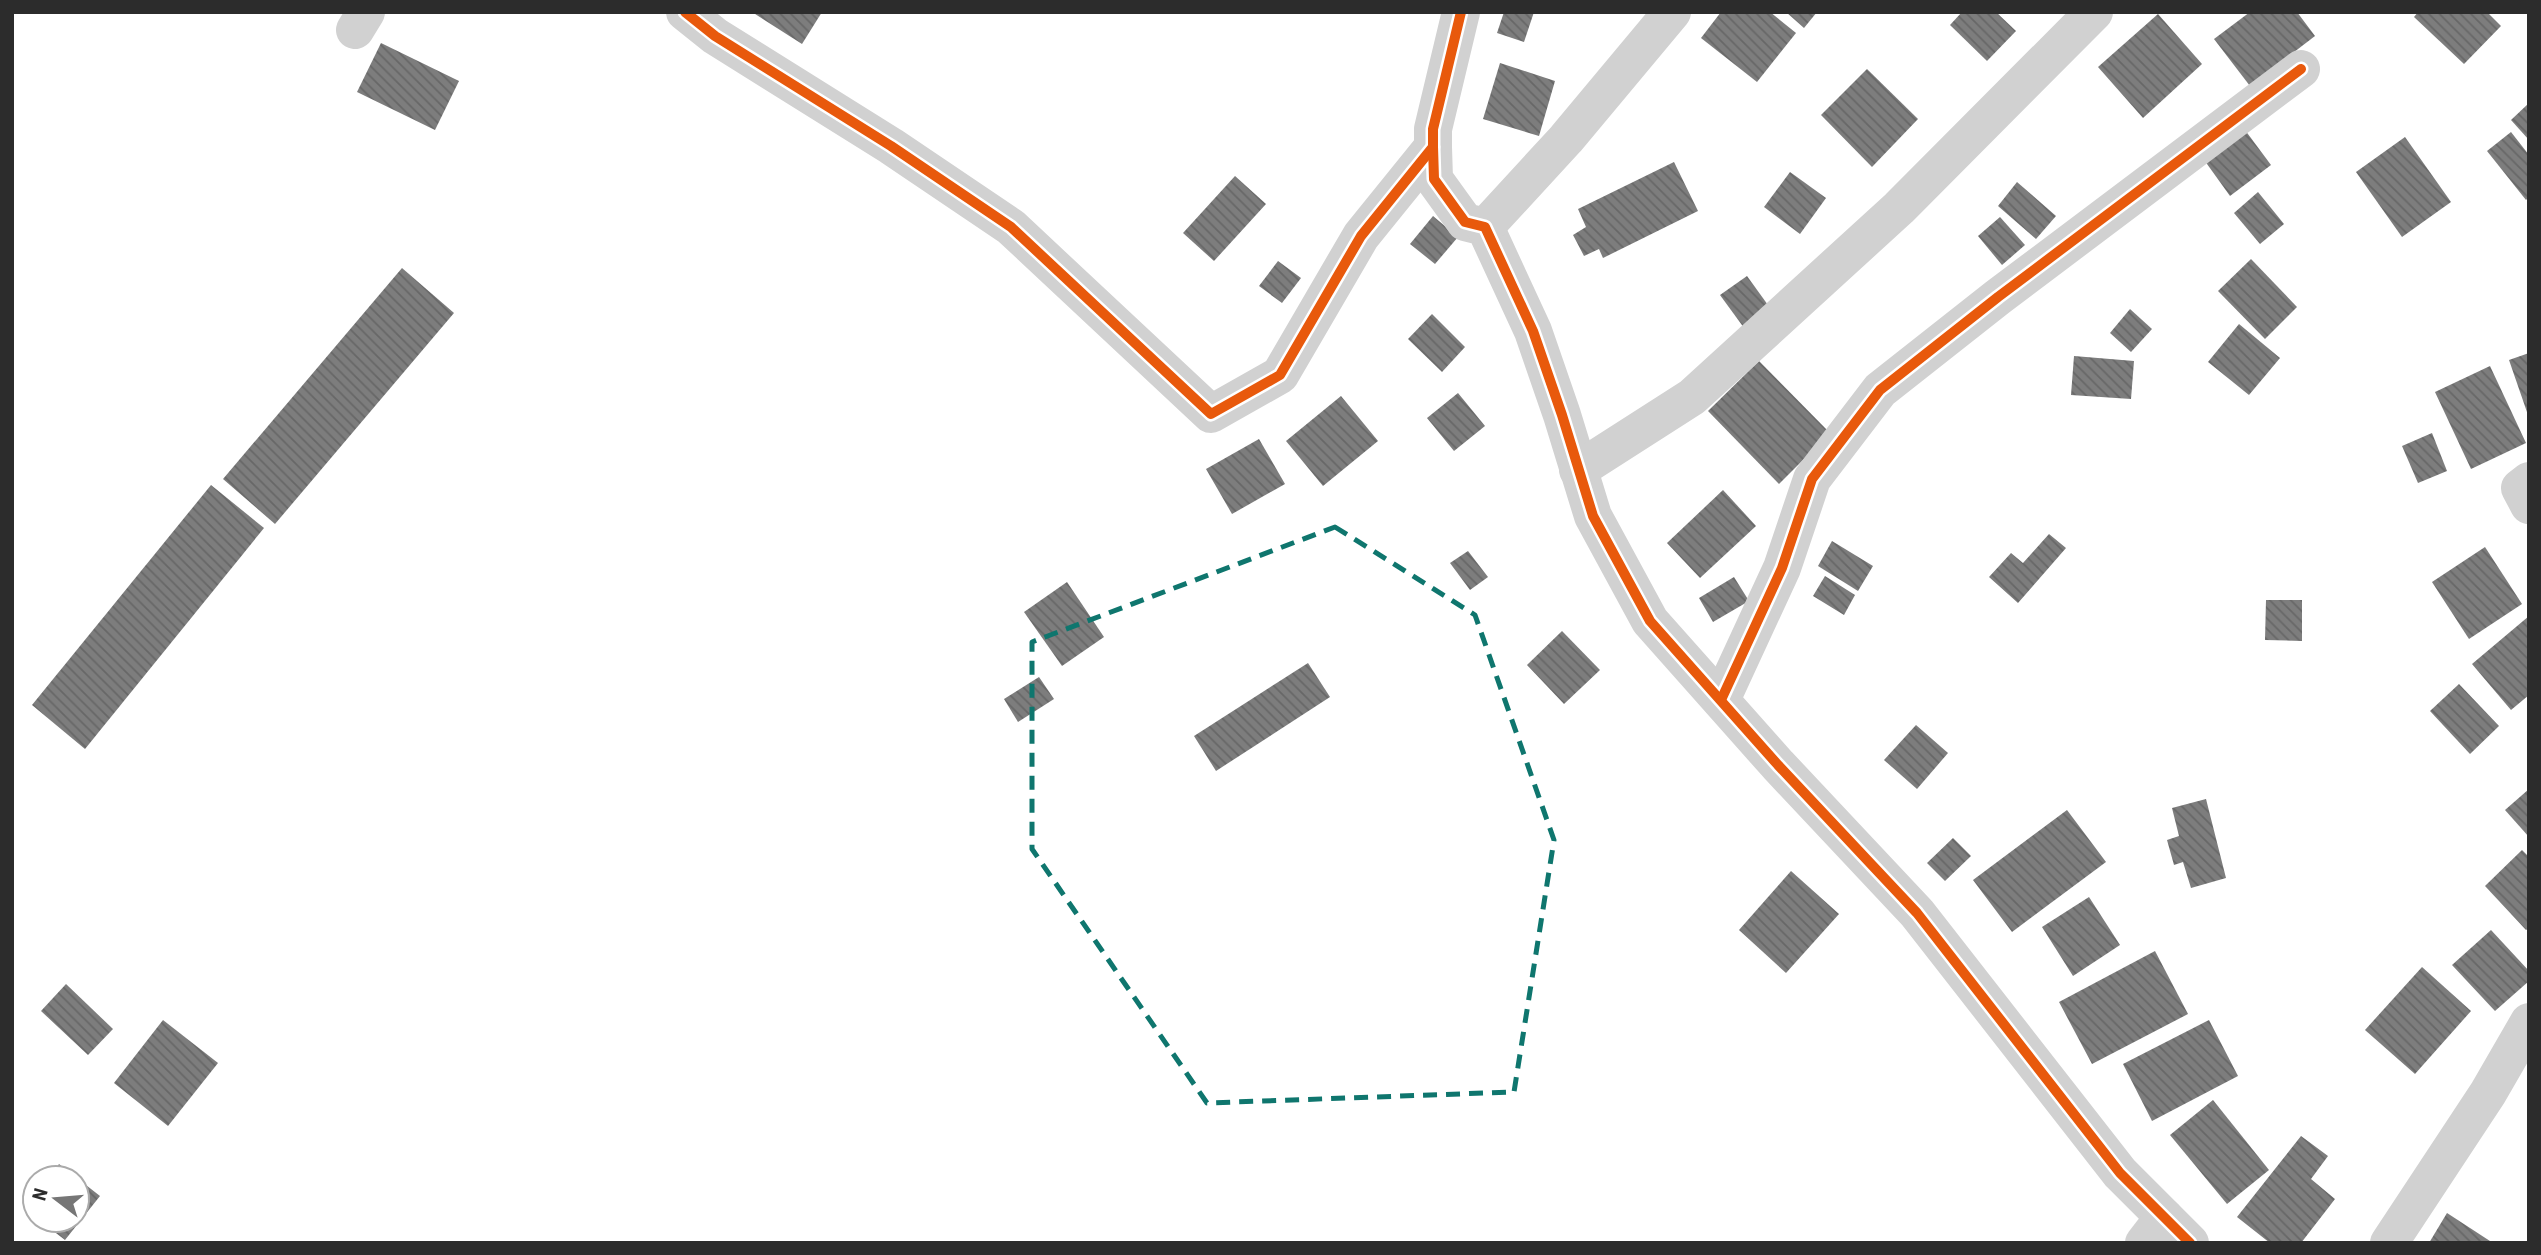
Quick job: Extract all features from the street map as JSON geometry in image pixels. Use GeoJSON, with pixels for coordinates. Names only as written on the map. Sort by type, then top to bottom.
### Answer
{"type":"FeatureCollection","features":[{"type":"Feature","properties":{"kind":"street"},"geometry":{"type":"LineString","coordinates":[[685,12],[715,36],[891,146],[1011,227],[1211,414],[1280,375],[1361,236],[1433,147]]}},
{"type":"Feature","properties":{"kind":"street"},"geometry":{"type":"LineString","coordinates":[[1461,12],[1433,129],[1434,179],[1465,222],[1485,227]]}},
{"type":"Feature","properties":{"kind":"street"},"geometry":{"type":"LineString","coordinates":[[1485,227],[1566,139],[1672,12]]}},
{"type":"Feature","properties":{"kind":"street"},"geometry":{"type":"LineString","coordinates":[[1578,470],[1692,397],[1899,208],[2094,12]]}},
{"type":"Feature","properties":{"kind":"street"},"geometry":{"type":"LineString","coordinates":[[1721,699],[1782,568],[1812,479],[1880,390],[1998,297],[2301,69]]}},
{"type":"Feature","properties":{"kind":"street"},"geometry":{"type":"LineString","coordinates":[[1485,227],[1533,331],[1593,516],[1650,621],[1778,765],[1917,913],[2166,1234]]}},
{"type":"Feature","properties":{"kind":"street"},"geometry":{"type":"LineString","coordinates":[[2529,481],[2520,488],[2529,505]]}},
{"type":"Feature","properties":{"kind":"street"},"geometry":{"type":"LineString","coordinates":[[2389,1243],[2488,1093],[2529,1022]]}},
{"type":"Feature","properties":{"kind":"highlighted area"},"geometry":{"type":"Polygon","coordinates":[[[1335,527],[1475,615],[1554,840],[1514,1092],[1207,1103],[1032,849],[1032,642],[1335,527]]]}},
{"type":"Feature","properties":{"kind":"building"},"geometry":{"type":"Polygon","coordinates":[[[752,12],[822,12],[802,44],[752,12]]]}},
{"type":"Feature","properties":{"kind":"building"},"geometry":{"type":"Polygon","coordinates":[[[1504,12],[1534,12],[1524,42],[1497,33],[1504,12]]]}},
{"type":"Feature","properties":{"kind":"building"},"geometry":{"type":"Polygon","coordinates":[[[1721,12],[1770,12],[1796,33],[1757,82],[1701,38],[1721,12]]]}},
{"type":"Feature","properties":{"kind":"building"},"geometry":{"type":"Polygon","coordinates":[[[1786,12],[1817,12],[1804,28],[1786,12]]]}},
{"type":"Feature","properties":{"kind":"building"},"geometry":{"type":"Polygon","coordinates":[[[1962,12],[1996,12],[2016,31],[1987,61],[1950,25],[1962,12]]]}},
{"type":"Feature","properties":{"kind":"building"},"geometry":{"type":"Polygon","coordinates":[[[2250,12],[2297,12],[2315,36],[2250,86],[2214,39],[2250,12]]]}},
{"type":"Feature","properties":{"kind":"building"},"geometry":{"type":"Polygon","coordinates":[[[2418,12],[2487,12],[2501,26],[2464,64],[2414,17],[2418,12]]]}},
{"type":"Feature","properties":{"kind":"building"},"geometry":{"type":"Polygon","coordinates":[[[2158,14],[2202,64],[2143,118],[2098,67],[2158,14]]]}},
{"type":"Feature","properties":{"kind":"building"},"geometry":{"type":"Polygon","coordinates":[[[381,43],[459,81],[435,130],[357,92],[381,43]]]}},
{"type":"Feature","properties":{"kind":"building"},"geometry":{"type":"Polygon","coordinates":[[[1500,63],[1555,81],[1539,136],[1483,119],[1500,63]]]}},
{"type":"Feature","properties":{"kind":"building"},"geometry":{"type":"Polygon","coordinates":[[[1867,69],[1918,119],[1872,167],[1821,115],[1867,69]]]}},
{"type":"Feature","properties":{"kind":"building"},"geometry":{"type":"Polygon","coordinates":[[[2529,103],[2529,140],[2511,120],[2529,103]]]}},
{"type":"Feature","properties":{"kind":"building"},"geometry":{"type":"Polygon","coordinates":[[[2242,126],[2271,165],[2230,196],[2202,157],[2242,126]]]}},
{"type":"Feature","properties":{"kind":"building"},"geometry":{"type":"Polygon","coordinates":[[[2511,132],[2529,155],[2529,197],[2526,200],[2487,151],[2511,132]]]}},
{"type":"Feature","properties":{"kind":"building"},"geometry":{"type":"Polygon","coordinates":[[[2405,137],[2451,202],[2402,237],[2356,172],[2405,137]]]}},
{"type":"Feature","properties":{"kind":"building"},"geometry":{"type":"Polygon","coordinates":[[[1674,162],[1698,211],[1603,258],[1599,249],[1584,256],[1573,235],[1586,227],[1578,209],[1674,162]]]}},
{"type":"Feature","properties":{"kind":"building"},"geometry":{"type":"Polygon","coordinates":[[[1790,172],[1826,198],[1800,234],[1764,207],[1790,172]]]}},
{"type":"Feature","properties":{"kind":"building"},"geometry":{"type":"Polygon","coordinates":[[[1235,176],[1266,204],[1214,261],[1183,233],[1235,176]]]}},
{"type":"Feature","properties":{"kind":"building"},"geometry":{"type":"Polygon","coordinates":[[[2017,182],[2056,216],[2036,239],[1998,206],[2017,182]]]}},
{"type":"Feature","properties":{"kind":"building"},"geometry":{"type":"Polygon","coordinates":[[[2258,192],[2284,224],[2260,244],[2234,213],[2258,192]]]}},
{"type":"Feature","properties":{"kind":"building"},"geometry":{"type":"Polygon","coordinates":[[[1433,216],[1458,237],[1435,264],[1410,244],[1433,216]]]}},
{"type":"Feature","properties":{"kind":"building"},"geometry":{"type":"Polygon","coordinates":[[[2000,217],[2025,245],[2002,265],[1978,236],[2000,217]]]}},
{"type":"Feature","properties":{"kind":"building"},"geometry":{"type":"Polygon","coordinates":[[[2251,259],[2297,307],[2265,339],[2218,291],[2251,259]]]}},
{"type":"Feature","properties":{"kind":"building"},"geometry":{"type":"Polygon","coordinates":[[[1278,261],[1301,278],[1282,303],[1259,286],[1278,261]]]}},
{"type":"Feature","properties":{"kind":"building"},"geometry":{"type":"Polygon","coordinates":[[[402,268],[454,313],[275,524],[223,479],[402,268]]]}},
{"type":"Feature","properties":{"kind":"building"},"geometry":{"type":"Polygon","coordinates":[[[1747,276],[1773,312],[1747,332],[1720,295],[1747,276]]]}},
{"type":"Feature","properties":{"kind":"building"},"geometry":{"type":"Polygon","coordinates":[[[2130,309],[2152,329],[2131,352],[2110,333],[2130,309]]]}},
{"type":"Feature","properties":{"kind":"building"},"geometry":{"type":"Polygon","coordinates":[[[1432,314],[1465,347],[1442,372],[1408,339],[1432,314]]]}},
{"type":"Feature","properties":{"kind":"building"},"geometry":{"type":"Polygon","coordinates":[[[2239,324],[2280,358],[2249,395],[2208,362],[2239,324]]]}},
{"type":"Feature","properties":{"kind":"building"},"geometry":{"type":"Polygon","coordinates":[[[2529,353],[2529,415],[2528,415],[2509,360],[2529,353]]]}},
{"type":"Feature","properties":{"kind":"building"},"geometry":{"type":"Polygon","coordinates":[[[2074,356],[2134,361],[2131,399],[2071,395],[2074,356]]]}},
{"type":"Feature","properties":{"kind":"building"},"geometry":{"type":"Polygon","coordinates":[[[1759,361],[1830,433],[1779,484],[1708,411],[1759,361]]]}},
{"type":"Feature","properties":{"kind":"building"},"geometry":{"type":"Polygon","coordinates":[[[2490,366],[2526,443],[2471,469],[2435,392],[2490,366]]]}},
{"type":"Feature","properties":{"kind":"building"},"geometry":{"type":"Polygon","coordinates":[[[1458,393],[1485,426],[1454,451],[1427,418],[1458,393]]]}},
{"type":"Feature","properties":{"kind":"building"},"geometry":{"type":"Polygon","coordinates":[[[1341,396],[1378,441],[1323,486],[1286,441],[1341,396]]]}},
{"type":"Feature","properties":{"kind":"building"},"geometry":{"type":"Polygon","coordinates":[[[2432,433],[2447,471],[2418,483],[2402,446],[2432,433]]]}},
{"type":"Feature","properties":{"kind":"building"},"geometry":{"type":"Polygon","coordinates":[[[1259,439],[1285,484],[1232,514],[1206,469],[1259,439]]]}},
{"type":"Feature","properties":{"kind":"building"},"geometry":{"type":"Polygon","coordinates":[[[211,485],[264,528],[85,749],[32,705],[211,485]]]}},
{"type":"Feature","properties":{"kind":"building"},"geometry":{"type":"Polygon","coordinates":[[[1723,490],[1756,526],[1700,578],[1667,543],[1723,490]]]}},
{"type":"Feature","properties":{"kind":"building"},"geometry":{"type":"Polygon","coordinates":[[[2049,534],[2066,548],[2018,603],[1989,577],[2011,553],[2023,563],[2049,534]]]}},
{"type":"Feature","properties":{"kind":"building"},"geometry":{"type":"Polygon","coordinates":[[[1832,541],[1873,566],[1858,591],[1818,566],[1832,541]]]}},
{"type":"Feature","properties":{"kind":"building"},"geometry":{"type":"Polygon","coordinates":[[[2485,547],[2522,604],[2469,639],[2432,582],[2485,547]]]}},
{"type":"Feature","properties":{"kind":"building"},"geometry":{"type":"Polygon","coordinates":[[[1468,551],[1488,577],[1470,590],[1450,563],[1468,551]]]}},
{"type":"Feature","properties":{"kind":"building"},"geometry":{"type":"Polygon","coordinates":[[[1825,576],[1855,595],[1844,615],[1813,596],[1825,576]]]}},
{"type":"Feature","properties":{"kind":"building"},"geometry":{"type":"Polygon","coordinates":[[[1734,577],[1749,601],[1713,622],[1699,598],[1734,577]]]}},
{"type":"Feature","properties":{"kind":"building"},"geometry":{"type":"Polygon","coordinates":[[[1067,582],[1104,637],[1062,666],[1024,612],[1067,582]]]}},
{"type":"Feature","properties":{"kind":"building"},"geometry":{"type":"Polygon","coordinates":[[[2266,600],[2302,600],[2302,641],[2265,640],[2266,600]]]}},
{"type":"Feature","properties":{"kind":"building"},"geometry":{"type":"Polygon","coordinates":[[[2529,616],[2529,695],[2511,710],[2472,664],[2529,616]]]}},
{"type":"Feature","properties":{"kind":"building"},"geometry":{"type":"Polygon","coordinates":[[[1562,631],[1600,670],[1564,704],[1527,665],[1562,631]]]}},
{"type":"Feature","properties":{"kind":"building"},"geometry":{"type":"Polygon","coordinates":[[[1308,663],[1330,697],[1216,771],[1194,736],[1308,663]]]}},
{"type":"Feature","properties":{"kind":"building"},"geometry":{"type":"Polygon","coordinates":[[[1039,677],[1054,699],[1018,722],[1004,699],[1039,677]]]}},
{"type":"Feature","properties":{"kind":"building"},"geometry":{"type":"Polygon","coordinates":[[[2459,684],[2499,726],[2470,754],[2430,711],[2459,684]]]}},
{"type":"Feature","properties":{"kind":"building"},"geometry":{"type":"Polygon","coordinates":[[[1916,725],[1948,753],[1917,789],[1884,760],[1916,725]]]}},
{"type":"Feature","properties":{"kind":"building"},"geometry":{"type":"Polygon","coordinates":[[[2529,789],[2529,837],[2505,810],[2529,789]]]}},
{"type":"Feature","properties":{"kind":"building"},"geometry":{"type":"Polygon","coordinates":[[[2206,799],[2226,878],[2191,888],[2183,862],[2174,865],[2167,840],[2179,836],[2172,808],[2206,799]]]}},
{"type":"Feature","properties":{"kind":"building"},"geometry":{"type":"Polygon","coordinates":[[[2067,810],[2106,862],[2012,932],[1973,880],[2067,810]]]}},
{"type":"Feature","properties":{"kind":"building"},"geometry":{"type":"Polygon","coordinates":[[[1953,838],[1971,856],[1945,881],[1927,863],[1953,838]]]}},
{"type":"Feature","properties":{"kind":"building"},"geometry":{"type":"Polygon","coordinates":[[[2522,850],[2529,857],[2529,928],[2526,930],[2485,886],[2522,850]]]}},
{"type":"Feature","properties":{"kind":"building"},"geometry":{"type":"Polygon","coordinates":[[[1791,871],[1839,914],[1786,973],[1739,930],[1791,871]]]}},
{"type":"Feature","properties":{"kind":"building"},"geometry":{"type":"Polygon","coordinates":[[[2089,897],[2120,945],[2073,976],[2042,927],[2089,897]]]}},
{"type":"Feature","properties":{"kind":"building"},"geometry":{"type":"Polygon","coordinates":[[[2491,930],[2529,971],[2529,981],[2495,1011],[2452,965],[2491,930]]]}},
{"type":"Feature","properties":{"kind":"building"},"geometry":{"type":"Polygon","coordinates":[[[2155,951],[2188,1014],[2092,1064],[2059,1002],[2155,951]]]}},
{"type":"Feature","properties":{"kind":"building"},"geometry":{"type":"Polygon","coordinates":[[[2422,967],[2471,1011],[2415,1074],[2365,1030],[2422,967]]]}},
{"type":"Feature","properties":{"kind":"building"},"geometry":{"type":"Polygon","coordinates":[[[66,984],[113,1029],[88,1055],[41,1011],[66,984]]]}},
{"type":"Feature","properties":{"kind":"building"},"geometry":{"type":"Polygon","coordinates":[[[163,1020],[218,1063],[168,1126],[114,1083],[163,1020]]]}},
{"type":"Feature","properties":{"kind":"building"},"geometry":{"type":"Polygon","coordinates":[[[2209,1020],[2238,1076],[2152,1121],[2123,1064],[2209,1020]]]}},
{"type":"Feature","properties":{"kind":"building"},"geometry":{"type":"Polygon","coordinates":[[[2213,1100],[2269,1170],[2227,1204],[2170,1135],[2213,1100]]]}},
{"type":"Feature","properties":{"kind":"building"},"geometry":{"type":"Polygon","coordinates":[[[2301,1136],[2328,1156],[2311,1179],[2335,1199],[2301,1243],[2270,1243],[2237,1217],[2301,1136]]]}},
{"type":"Feature","properties":{"kind":"building"},"geometry":{"type":"Polygon","coordinates":[[[91,1189],[100,1196],[91,1207],[91,1189]]]}},
{"type":"Feature","properties":{"kind":"building"},"geometry":{"type":"Polygon","coordinates":[[[2447,1213],[2493,1243],[2429,1243],[2447,1213]]]}},
{"type":"Feature","properties":{"kind":"building"},"geometry":{"type":"Polygon","coordinates":[[[57,1234],[70,1234],[65,1240],[57,1234]]]}},
{"type":"Feature","properties":{"kind":"cycle path"},"geometry":{"type":"LineString","coordinates":[[685,12],[715,36],[891,146],[1011,227],[1211,414],[1280,375],[1361,236],[1433,147]]}},
{"type":"Feature","properties":{"kind":"cycle path"},"geometry":{"type":"LineString","coordinates":[[1461,12],[1433,129],[1434,179],[1465,222],[1485,227],[1533,331],[1593,516],[1650,621],[1778,765],[1917,913],[2120,1173],[2190,1243]]}},
{"type":"Feature","properties":{"kind":"cycle path"},"geometry":{"type":"LineString","coordinates":[[1721,700],[1782,568],[1812,479],[1880,390],[1998,297],[2301,69]]}}]}
